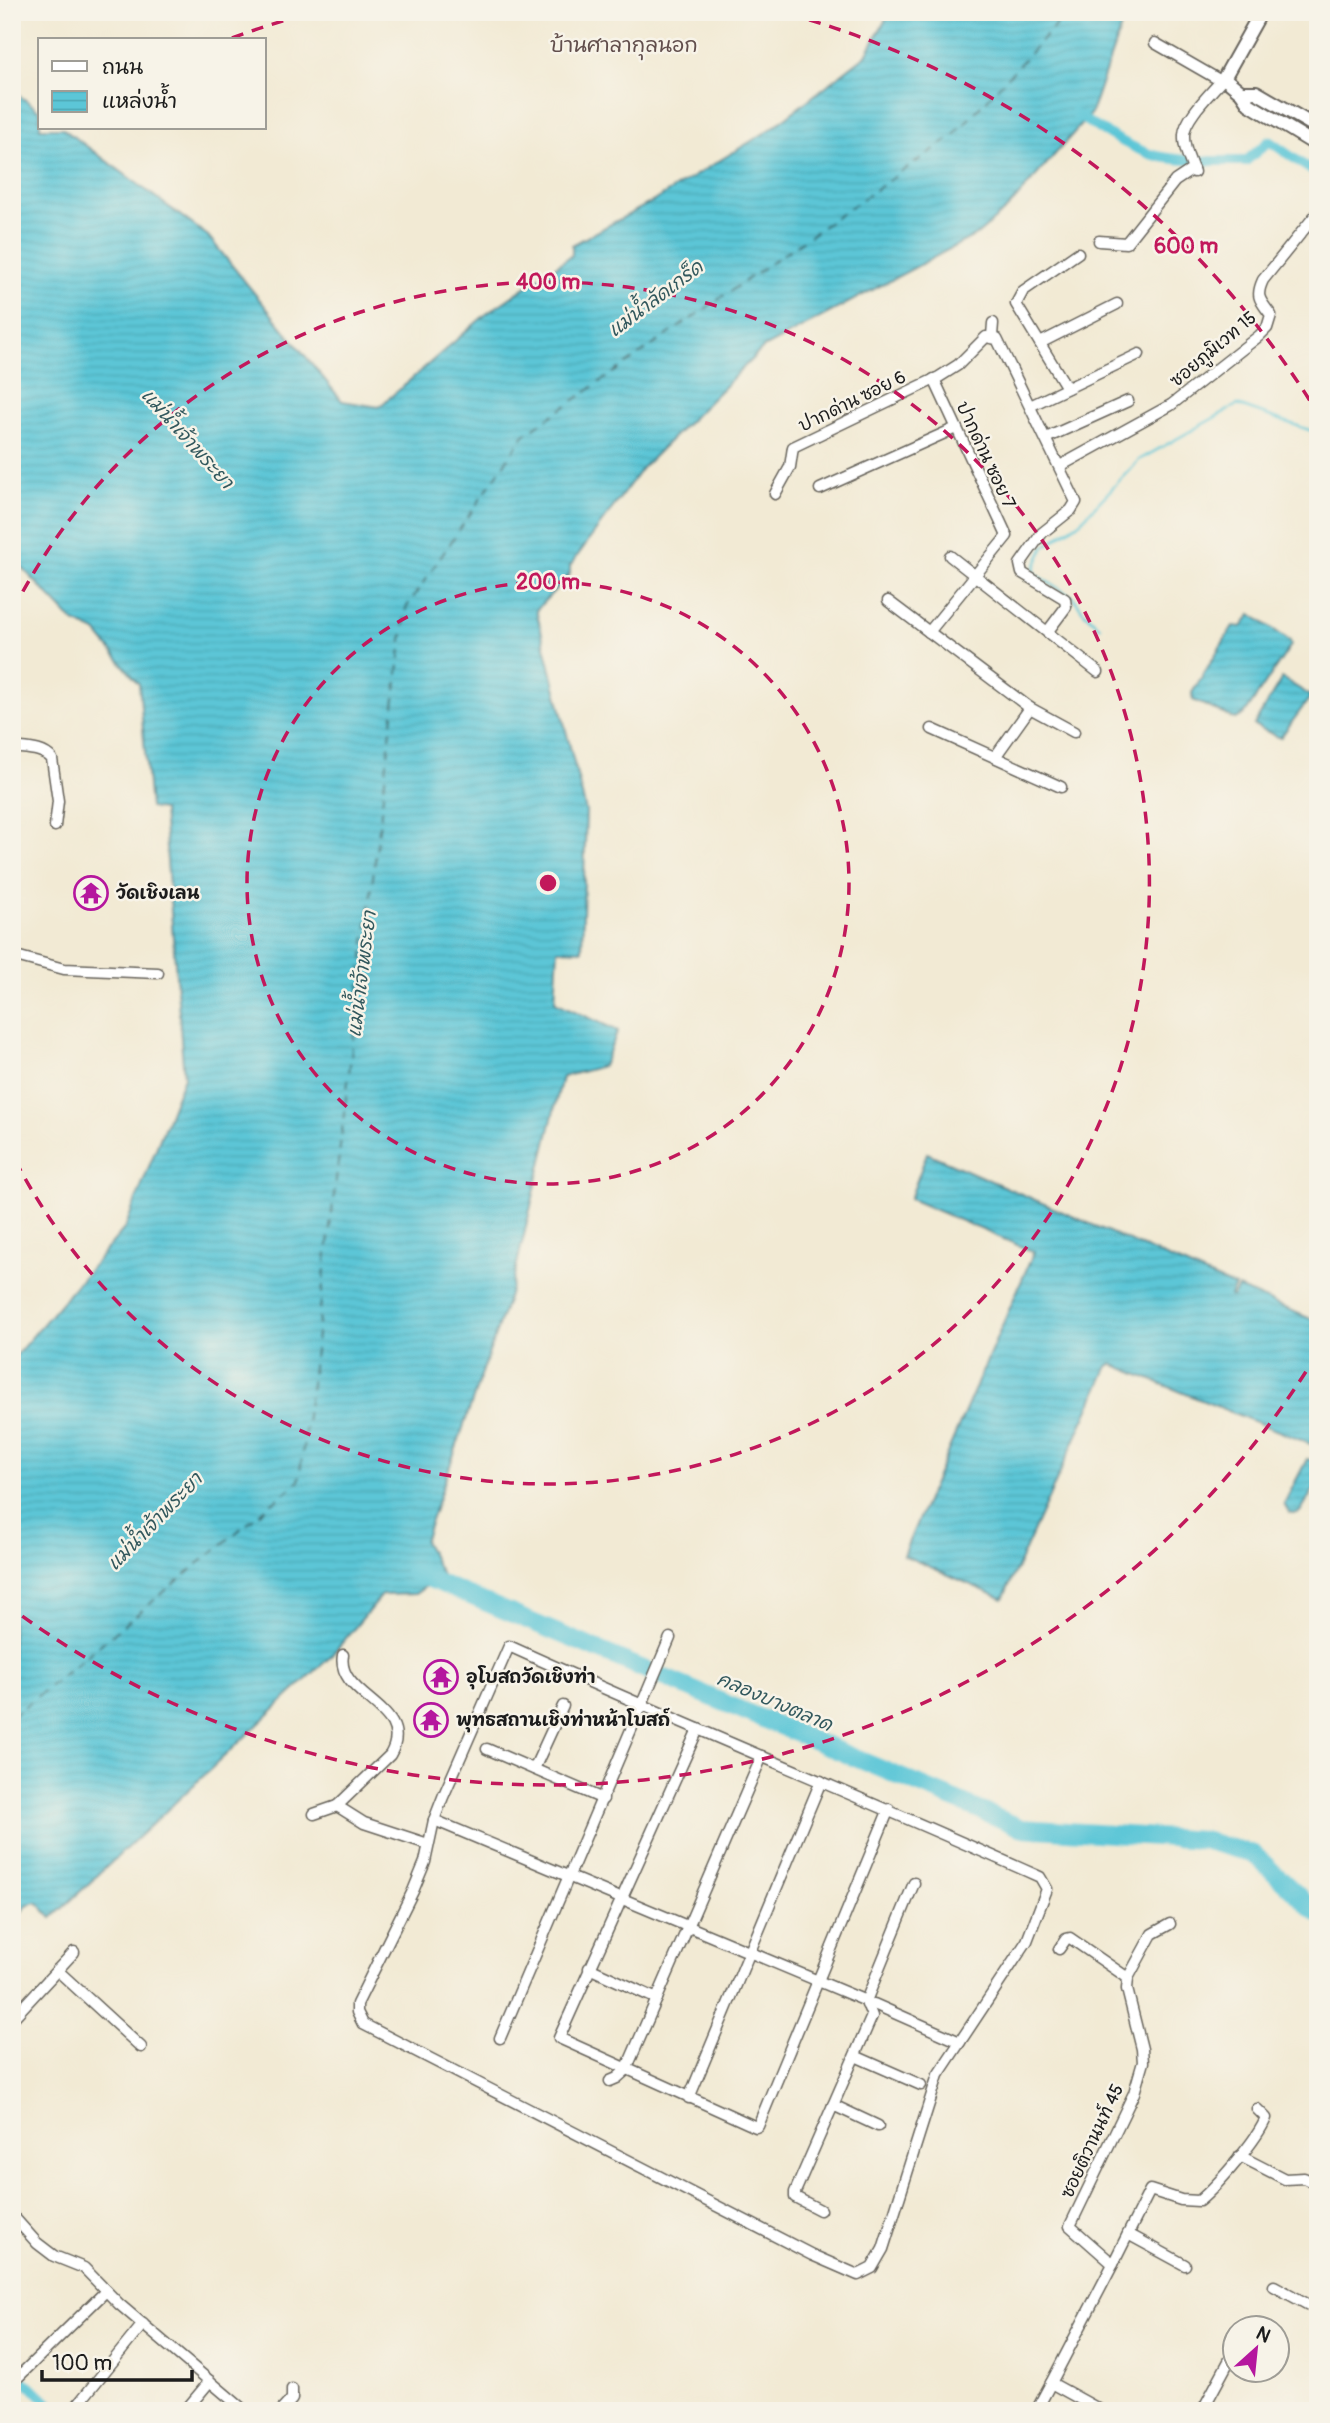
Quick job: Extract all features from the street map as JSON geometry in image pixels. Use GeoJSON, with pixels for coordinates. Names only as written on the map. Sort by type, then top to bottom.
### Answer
{"type":"FeatureCollection","features":[{"type":"Feature","properties":{"kind":"street"},"geometry":{"type":"LineString","coordinates":[[1100,241],[1126,243],[1175,181],[1194,171],[1183,132],[1222,80],[1261,12]]}},
{"type":"Feature","properties":{"kind":"street"},"geometry":{"type":"LineString","coordinates":[[1155,43],[1241,92],[1249,104],[1318,146]]}},
{"type":"Feature","properties":{"kind":"street"},"geometry":{"type":"LineString","coordinates":[[1241,92],[1256,92],[1318,128]]}},
{"type":"Feature","properties":{"kind":"street","name":"ซอยภูมิเวท 15"},"geometry":{"type":"LineString","coordinates":[[1059,466],[1171,405],[1259,336],[1267,328],[1271,315],[1260,300],[1258,291],[1263,280],[1318,212]]}},
{"type":"Feature","properties":{"kind":"street"},"geometry":{"type":"LineString","coordinates":[[1067,388],[1016,304],[1023,291],[1078,253]]}},
{"type":"Feature","properties":{"kind":"street"},"geometry":{"type":"LineString","coordinates":[[1040,343],[1117,304]]}},
{"type":"Feature","properties":{"kind":"street"},"geometry":{"type":"LineString","coordinates":[[993,324],[992,336],[997,339],[1076,502],[1075,506],[1042,533],[1020,564],[1022,573],[1065,599],[1066,607],[1048,631]]}},
{"type":"Feature","properties":{"kind":"street","name":"ปากด่าน ซอย 6"},"geometry":{"type":"LineString","coordinates":[[775,494],[790,467],[793,447],[934,379],[958,365],[986,337],[992,336]]}},
{"type":"Feature","properties":{"kind":"street"},"geometry":{"type":"LineString","coordinates":[[1030,406],[1139,354]]}},
{"type":"Feature","properties":{"kind":"street","name":"ปากด่าน ซอย 7"},"geometry":{"type":"LineString","coordinates":[[934,379],[1007,536],[974,575]]}},
{"type":"Feature","properties":{"kind":"street"},"geometry":{"type":"LineString","coordinates":[[1046,438],[1128,401]]}},
{"type":"Feature","properties":{"kind":"street"},"geometry":{"type":"LineString","coordinates":[[820,489],[956,428]]}},
{"type":"Feature","properties":{"kind":"street"},"geometry":{"type":"LineString","coordinates":[[950,556],[1098,672]]}},
{"type":"Feature","properties":{"kind":"street"},"geometry":{"type":"LineString","coordinates":[[929,632],[974,575]]}},
{"type":"Feature","properties":{"kind":"street"},"geometry":{"type":"LineString","coordinates":[[888,601],[1030,708],[1074,733]]}},
{"type":"Feature","properties":{"kind":"street"},"geometry":{"type":"LineString","coordinates":[[995,757],[1030,708]]}},
{"type":"Feature","properties":{"kind":"street"},"geometry":{"type":"LineString","coordinates":[[932,729],[1062,787]]}},
{"type":"Feature","properties":{"kind":"street"},"geometry":{"type":"LineString","coordinates":[[12,747],[40,751],[52,759],[58,801],[55,826]]}},
{"type":"Feature","properties":{"kind":"street"},"geometry":{"type":"LineString","coordinates":[[12,955],[64,969],[158,973]]}},
{"type":"Feature","properties":{"kind":"street"},"geometry":{"type":"LineString","coordinates":[[500,2038],[670,1638]]}},
{"type":"Feature","properties":{"kind":"street"},"geometry":{"type":"LineString","coordinates":[[509,1646],[641,1706],[889,1809],[1040,1877],[1047,1889],[1027,1941],[938,2076],[883,2249],[872,2268],[858,2275],[812,2255],[363,2024],[357,2011],[357,2004],[413,1891],[425,1862],[434,1820],[453,1771],[509,1646]]}},
{"type":"Feature","properties":{"kind":"street"},"geometry":{"type":"LineString","coordinates":[[314,1814],[337,1806],[390,1755],[395,1746],[396,1734],[391,1720],[348,1679],[341,1664],[343,1655]]}},
{"type":"Feature","properties":{"kind":"street"},"geometry":{"type":"LineString","coordinates":[[534,1769],[563,1706]]}},
{"type":"Feature","properties":{"kind":"street"},"geometry":{"type":"LineString","coordinates":[[698,1729],[559,2038],[758,2127],[889,1809]]}},
{"type":"Feature","properties":{"kind":"street"},"geometry":{"type":"LineString","coordinates":[[487,1749],[603,1798]]}},
{"type":"Feature","properties":{"kind":"street"},"geometry":{"type":"LineString","coordinates":[[610,2081],[626,2070],[761,1756]]}},
{"type":"Feature","properties":{"kind":"street"},"geometry":{"type":"LineString","coordinates":[[689,2098],[821,1781]]}},
{"type":"Feature","properties":{"kind":"street"},"geometry":{"type":"LineString","coordinates":[[337,1806],[364,1823],[428,1844]]}},
{"type":"Feature","properties":{"kind":"street"},"geometry":{"type":"LineString","coordinates":[[434,1820],[960,2042]]}},
{"type":"Feature","properties":{"kind":"street"},"geometry":{"type":"LineString","coordinates":[[820,2210],[794,2194],[872,2016],[866,2003],[914,1883]]}},
{"type":"Feature","properties":{"kind":"street"},"geometry":{"type":"LineString","coordinates":[[1059,1949],[1066,1939],[1070,1938],[1128,1978],[1152,1934],[1170,1924]]}},
{"type":"Feature","properties":{"kind":"street"},"geometry":{"type":"LineString","coordinates":[[12,2019],[74,1952]]}},
{"type":"Feature","properties":{"kind":"street"},"geometry":{"type":"LineString","coordinates":[[589,1968],[657,1999]]}},
{"type":"Feature","properties":{"kind":"street"},"geometry":{"type":"LineString","coordinates":[[57,1970],[141,2047]]}},
{"type":"Feature","properties":{"kind":"street","name":"ซอยติวานนท์ 45"},"geometry":{"type":"LineString","coordinates":[[1113,2264],[1070,2226],[1134,2093],[1143,2062],[1127,1989],[1128,1978]]}},
{"type":"Feature","properties":{"kind":"street"},"geometry":{"type":"LineString","coordinates":[[855,2056],[922,2085]]}},
{"type":"Feature","properties":{"kind":"street"},"geometry":{"type":"LineString","coordinates":[[833,2105],[878,2126]]}},
{"type":"Feature","properties":{"kind":"street"},"geometry":{"type":"LineString","coordinates":[[1036,2411],[1150,2190],[1181,2200],[1199,2200],[1240,2156],[1263,2126],[1266,2118],[1257,2109]]}},
{"type":"Feature","properties":{"kind":"street"},"geometry":{"type":"LineString","coordinates":[[1240,2156],[1285,2179],[1304,2178],[1318,2185]]}},
{"type":"Feature","properties":{"kind":"street"},"geometry":{"type":"LineString","coordinates":[[12,2215],[37,2243],[54,2256],[84,2268],[143,2324],[245,2411]]}},
{"type":"Feature","properties":{"kind":"street"},"geometry":{"type":"LineString","coordinates":[[1128,2234],[1185,2265]]}},
{"type":"Feature","properties":{"kind":"street"},"geometry":{"type":"LineString","coordinates":[[1274,2286],[1318,2310]]}},
{"type":"Feature","properties":{"kind":"street"},"geometry":{"type":"LineString","coordinates":[[15,2380],[106,2291]]}},
{"type":"Feature","properties":{"kind":"street"},"geometry":{"type":"LineString","coordinates":[[75,2407],[143,2324]]}},
{"type":"Feature","properties":{"kind":"street"},"geometry":{"type":"LineString","coordinates":[[1202,2411],[1222,2374]]}},
{"type":"Feature","properties":{"kind":"street"},"geometry":{"type":"LineString","coordinates":[[185,2411],[210,2381]]}},
{"type":"Feature","properties":{"kind":"street"},"geometry":{"type":"LineString","coordinates":[[1051,2383],[1102,2411]]}},
{"type":"Feature","properties":{"kind":"street"},"geometry":{"type":"LineString","coordinates":[[281,2411],[292,2399],[292,2389]]}},
{"type":"Feature","properties":{"kind":"water"},"geometry":{"type":"Polygon","coordinates":[[[890,12],[1126,12],[1091,113],[1008,208],[978,234],[763,348],[642,468],[570,566],[570,574],[536,610],[586,811],[582,950],[558,949],[555,1002],[618,1031],[603,1066],[562,1077],[511,1289],[424,1541],[442,1575],[415,1594],[382,1595],[330,1657],[52,1918],[37,1902],[24,1908],[18,1919],[17,1946],[12,1951],[12,1360],[125,1228],[184,1077],[163,810],[150,808],[139,684],[96,632],[74,622],[12,557],[12,90],[38,110],[38,130],[65,130],[208,236],[342,401],[379,407],[485,315],[572,255],[572,245],[652,202],[771,129],[866,55],[890,12]]]}},
{"type":"Feature","properties":{"kind":"water"},"geometry":{"type":"Polygon","coordinates":[[[1251,614],[1290,641],[1291,645],[1244,715],[1235,719],[1193,700],[1192,693],[1233,626],[1242,627],[1251,614]]]}},
{"type":"Feature","properties":{"kind":"water"},"geometry":{"type":"Polygon","coordinates":[[[1282,678],[1311,696],[1280,738],[1254,725],[1282,678]]]}},
{"type":"Feature","properties":{"kind":"water"},"geometry":{"type":"Polygon","coordinates":[[[927,1153],[1235,1287],[1230,1296],[1233,1297],[1238,1288],[1318,1322],[1318,1447],[1112,1364],[1108,1366],[1003,1599],[903,1555],[1034,1252],[910,1199],[927,1153]]]}},
{"type":"Feature","properties":{"kind":"water"},"geometry":{"type":"Polygon","coordinates":[[[1307,1459],[1318,1462],[1318,1482],[1300,1512],[1289,1513],[1284,1504],[1307,1459]]]}},
{"type":"Feature","properties":{"kind":"waterway"},"geometry":{"type":"LineString","coordinates":[[1073,113],[1126,144],[1157,156],[1190,160],[1246,161],[1269,141],[1318,175]]}},
{"type":"Feature","properties":{"kind":"waterway"},"geometry":{"type":"LineString","coordinates":[[1100,627],[1073,597],[1036,575],[1034,569],[1044,547],[1081,521],[1139,460],[1237,405],[1318,433]]}},
{"type":"Feature","properties":{"kind":"waterway","name":"คลองบางตลาด"},"geometry":{"type":"LineString","coordinates":[[413,1572],[1022,1828],[1202,1840],[1254,1854],[1318,1914]]}},
{"type":"Feature","properties":{"kind":"waterway"},"geometry":{"type":"LineString","coordinates":[[12,2374],[31,2386],[57,2411]]}},
{"type":"Feature","properties":{"kind":"ferry route"},"geometry":{"type":"LineString","coordinates":[[12,1717],[299,1481],[406,608],[524,435],[953,136],[1068,12]]}},
{"type":"Feature","properties":{"kind":"ferry route"},"geometry":{"type":"LineString","coordinates":[[1105,12],[1132,26]]}},
{"type":"Feature","properties":{"kind":"place","name":"วัดเชิงเลน"},"geometry":{"type":"Point","coordinates":[91,893]}},
{"type":"Feature","properties":{"kind":"place","name":"อุโบสถวัดเชิงท่า"},"geometry":{"type":"Point","coordinates":[441,1677]}},
{"type":"Feature","properties":{"kind":"place","name":"พุทธสถานเชิงท่าหน้าโบสถ์"},"geometry":{"type":"Point","coordinates":[431,1720]}},
{"type":"Feature","properties":{"kind":"district","name":"บ้านศาลากุลนอก"},"geometry":{"type":"Point","coordinates":[624,45]}},
{"type":"Feature","properties":{"kind":"water label","name":"แม่น้ำลัดเกร็ด"},"geometry":{"type":"Point","coordinates":[655,298]}},
{"type":"Feature","properties":{"kind":"water label","name":"แม่น้ำเจ้าพระยา"},"geometry":{"type":"Point","coordinates":[188,438]}},
{"type":"Feature","properties":{"kind":"water label","name":"แม่น้ำเจ้าพระยา"},"geometry":{"type":"Point","coordinates":[361,974]}},
{"type":"Feature","properties":{"kind":"water label","name":"แม่น้ำเจ้าพระยา"},"geometry":{"type":"Point","coordinates":[154,1521]}}]}
